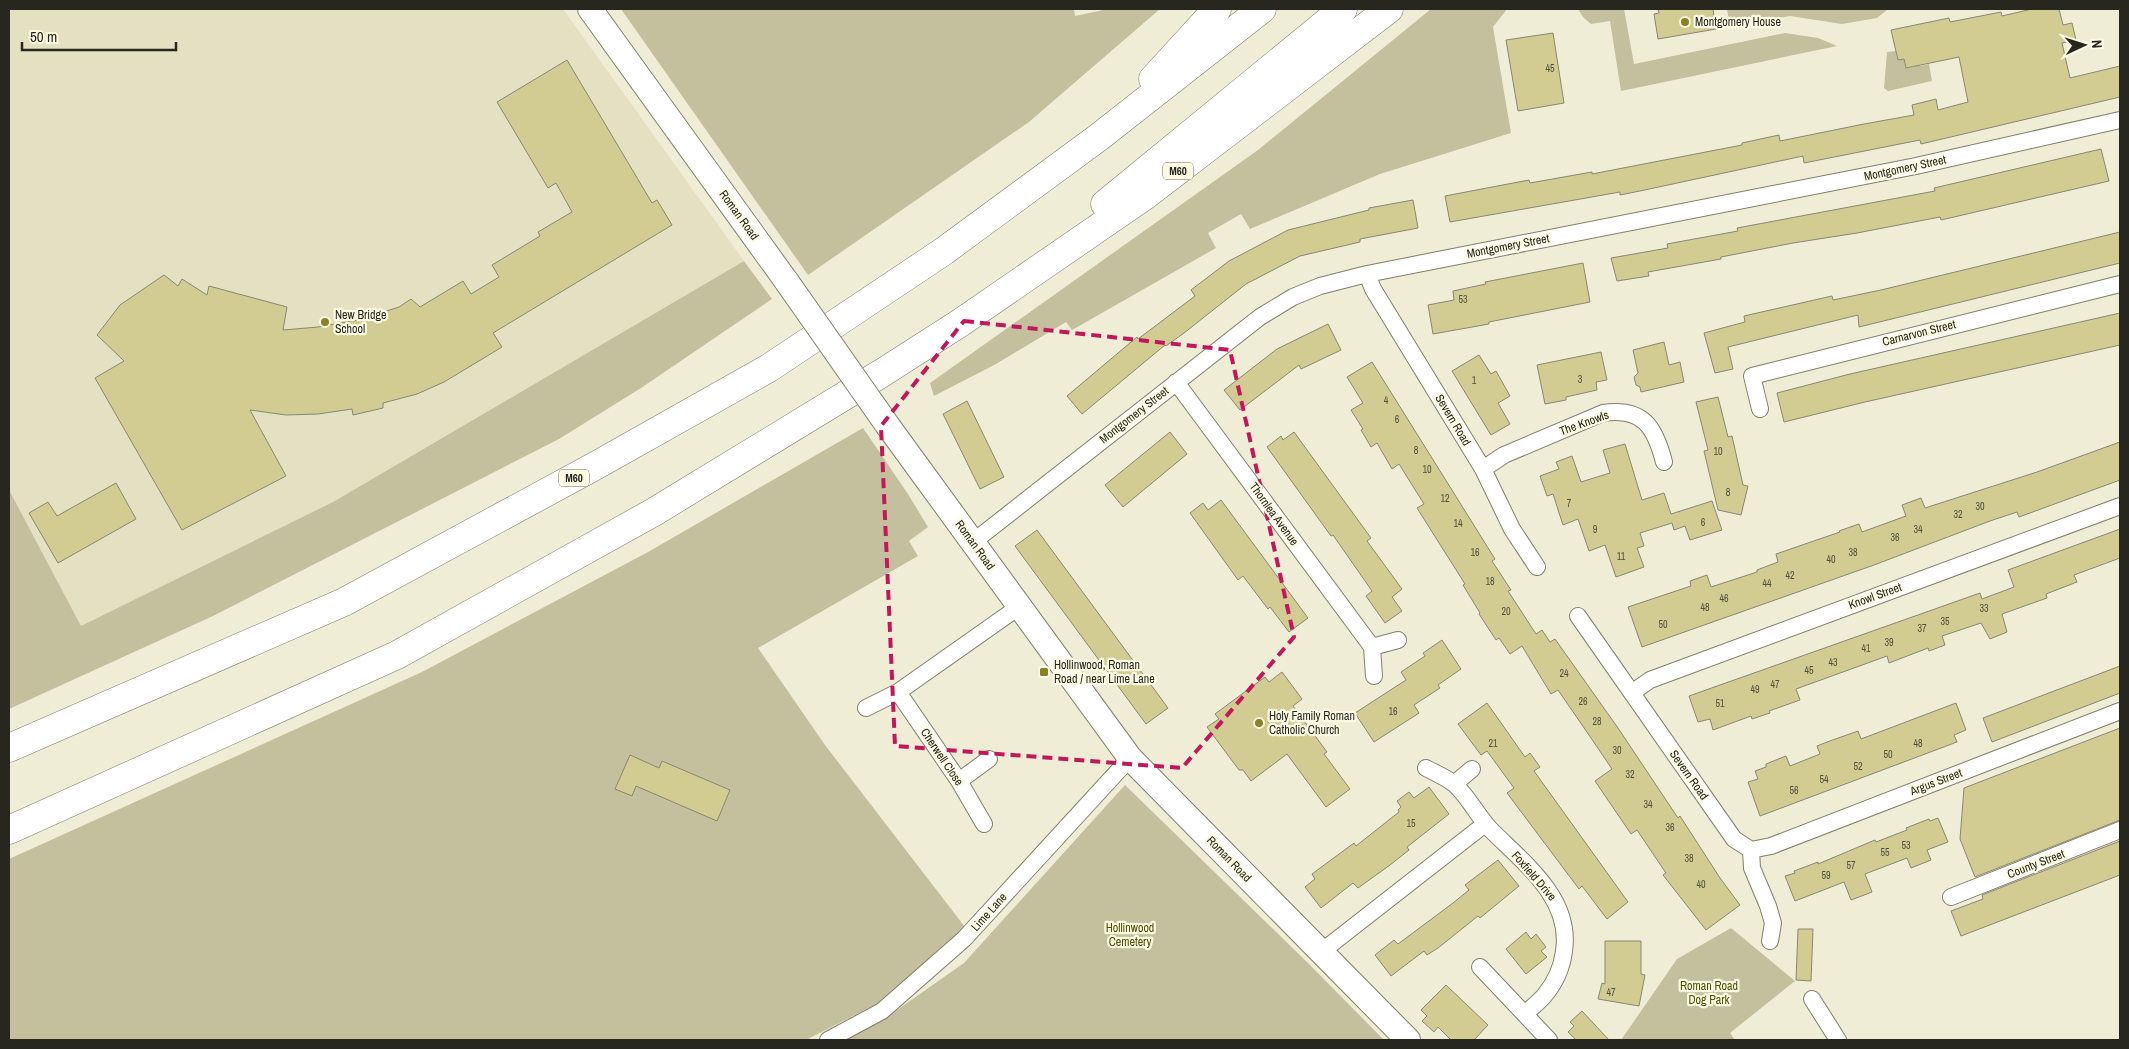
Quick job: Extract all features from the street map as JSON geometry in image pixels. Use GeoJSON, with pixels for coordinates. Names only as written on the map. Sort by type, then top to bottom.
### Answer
{"type":"FeatureCollection","features":[{"type":"Feature","properties":{"kind":"highway","name":"M60"},"geometry":{"type":"LineString","coordinates":[[1099,137],[1217,9]]}},
{"type":"Feature","properties":{"kind":"highway","name":"M60"},"geometry":{"type":"LineString","coordinates":[[9,748],[344,602],[595,466],[769,368],[944,251],[1099,137],[1262,9]]}},
{"type":"Feature","properties":{"kind":"highway","name":"M60"},"geometry":{"type":"LineString","coordinates":[[960,323],[1343,9]]}},
{"type":"Feature","properties":{"kind":"highway","name":"M60"},"geometry":{"type":"LineString","coordinates":[[9,830],[397,655],[654,512],[882,373],[960,323],[1146,195],[1389,9]]}},
{"type":"Feature","properties":{"kind":"street","name":"Roman Road"},"geometry":{"type":"LineString","coordinates":[[590,9],[787,282],[888,426],[1130,758],[1408,1040]]}},
{"type":"Feature","properties":{"kind":"street","name":"Montgomery Street"},"geometry":{"type":"LineString","coordinates":[[973,542],[1260,317],[1293,297],[1320,286],[1367,274],[1916,166],[2120,120]]}},
{"type":"Feature","properties":{"kind":"street","name":"Severn Road"},"geometry":{"type":"LineString","coordinates":[[1367,274],[1373,289],[1482,469],[1512,528],[1537,567]]}},
{"type":"Feature","properties":{"kind":"street","name":"Carnarvon Street"},"geometry":{"type":"LineString","coordinates":[[1760,409],[1752,376],[2120,284]]}},
{"type":"Feature","properties":{"kind":"street","name":"Thornlea Avenue"},"geometry":{"type":"LineString","coordinates":[[1176,382],[1372,647]]}},
{"type":"Feature","properties":{"kind":"street","name":"The Knowls"},"geometry":{"type":"LineString","coordinates":[[1482,469],[1504,455],[1603,413],[1620,411],[1645,420],[1658,440],[1664,462]]}},
{"type":"Feature","properties":{"kind":"street","name":"Knowl Street"},"geometry":{"type":"LineString","coordinates":[[1633,692],[1650,680],[2120,506]]}},
{"type":"Feature","properties":{"kind":"street"},"geometry":{"type":"LineString","coordinates":[[866,708],[898,692],[1020,606]]}},
{"type":"Feature","properties":{"kind":"street","name":"Severn Road"},"geometry":{"type":"LineString","coordinates":[[1578,616],[1633,692],[1734,839],[1751,850]]}},
{"type":"Feature","properties":{"kind":"street"},"geometry":{"type":"LineString","coordinates":[[1374,676],[1372,647],[1398,640]]}},
{"type":"Feature","properties":{"kind":"street","name":"Cherwell Close"},"geometry":{"type":"LineString","coordinates":[[898,692],[959,781],[984,824]]}},
{"type":"Feature","properties":{"kind":"street","name":"Argus Street"},"geometry":{"type":"LineString","coordinates":[[1751,850],[1771,846],[2120,711]]}},
{"type":"Feature","properties":{"kind":"street","name":"Lime Lane"},"geometry":{"type":"LineString","coordinates":[[828,1040],[882,1011],[964,939],[1130,758]]}},
{"type":"Feature","properties":{"kind":"street"},"geometry":{"type":"LineString","coordinates":[[959,781],[990,759]]}},
{"type":"Feature","properties":{"kind":"street","name":"Foxfield Drive"},"geometry":{"type":"LineString","coordinates":[[1426,768],[1454,784],[1485,824],[1524,862],[1558,905],[1565,924],[1566,942],[1562,965],[1544,997],[1525,1014]]}},
{"type":"Feature","properties":{"kind":"street"},"geometry":{"type":"LineString","coordinates":[[1454,784],[1472,769]]}},
{"type":"Feature","properties":{"kind":"street"},"geometry":{"type":"LineString","coordinates":[[1321,952],[1485,824]]}},
{"type":"Feature","properties":{"kind":"street","name":"County Street"},"geometry":{"type":"LineString","coordinates":[[1951,897],[2120,830]]}},
{"type":"Feature","properties":{"kind":"street"},"geometry":{"type":"LineString","coordinates":[[1751,850],[1752,868],[1768,906],[1772,923],[1770,940]]}},
{"type":"Feature","properties":{"kind":"street"},"geometry":{"type":"LineString","coordinates":[[1480,967],[1549,1040]]}},
{"type":"Feature","properties":{"kind":"street"},"geometry":{"type":"LineString","coordinates":[[1812,999],[1838,1040]]}},
{"type":"Feature","properties":{"kind":"highlighted area"},"geometry":{"type":"Polygon","coordinates":[[[964,321],[1230,350],[1294,637],[1182,768],[895,746],[881,426],[964,321]]]}},
{"type":"Feature","properties":{"kind":"shaded area","name":"New Bridge School"},"geometry":{"type":"Polygon","coordinates":[[[9,9],[563,9],[744,261],[333,502],[81,627],[9,660],[9,9]]]}},
{"type":"Feature","properties":{"kind":"green space"},"geometry":{"type":"Polygon","coordinates":[[[621,9],[1074,9],[1075,16],[1108,9],[1160,9],[1029,122],[808,275],[621,9]]]}},
{"type":"Feature","properties":{"kind":"green space"},"geometry":{"type":"Polygon","coordinates":[[[1431,9],[1507,9],[1493,27],[1511,133],[1380,174],[1250,229],[1241,214],[1208,233],[1216,248],[1072,330],[1066,322],[996,364],[934,396],[930,383],[1258,150],[1431,9]]]}},
{"type":"Feature","properties":{"kind":"green space"},"geometry":{"type":"Polygon","coordinates":[[[1578,9],[1624,9],[1634,64],[1785,33],[1818,38],[1837,46],[1621,91],[1610,21],[1591,24],[1578,9]]]}},
{"type":"Feature","properties":{"kind":"green space"},"geometry":{"type":"Polygon","coordinates":[[[1727,9],[1888,9],[1877,18],[1842,24],[1790,16],[1730,26],[1727,9]]]}},
{"type":"Feature","properties":{"kind":"green space"},"geometry":{"type":"Polygon","coordinates":[[[1896,51],[1898,60],[1904,59],[1906,68],[1915,67],[1913,57],[1918,56],[1920,66],[1929,64],[1932,81],[1888,91],[1884,88],[1887,52],[1896,51]]]}},
{"type":"Feature","properties":{"kind":"green space"},"geometry":{"type":"Polygon","coordinates":[[[744,261],[772,299],[641,388],[559,439],[213,616],[9,709],[9,490],[81,626],[333,502],[744,261]]]}},
{"type":"Feature","properties":{"kind":"green space"},"geometry":{"type":"Polygon","coordinates":[[[863,428],[928,527],[909,541],[918,556],[758,648],[825,745],[965,927],[888,998],[806,1040],[9,1040],[9,859],[422,672],[648,552],[863,428]]]}},
{"type":"Feature","properties":{"kind":"green space","name":"Hollinwood Cemetery"},"geometry":{"type":"Polygon","coordinates":[[[1125,785],[1308,963],[1384,1040],[844,1040],[887,1017],[964,963],[1125,785]]]}},
{"type":"Feature","properties":{"kind":"green space","name":"Roman Road Dog Park"},"geometry":{"type":"Polygon","coordinates":[[[1731,928],[1795,981],[1730,1033],[1735,1040],[1621,1040],[1677,959],[1731,928]]]}},
{"type":"Feature","properties":{"kind":"building","name":"Montgomery House"},"geometry":{"type":"Polygon","coordinates":[[[1658,9],[1713,9],[1716,29],[1658,39],[1654,14],[1659,13],[1658,9]]]}},
{"type":"Feature","properties":{"kind":"building"},"geometry":{"type":"Polygon","coordinates":[[[2032,9],[2059,9],[2063,25],[2072,23],[2076,40],[2062,43],[2070,78],[2120,66],[2120,97],[1921,144],[1920,140],[1804,163],[1803,156],[1620,195],[1620,192],[1450,222],[1445,196],[1529,180],[1530,183],[1592,172],[1592,174],[1742,145],[1742,143],[1779,135],[1780,141],[1914,115],[1912,105],[1936,99],[1938,110],[1968,102],[1959,57],[1906,68],[1904,59],[1898,60],[1891,30],[1949,18],[1950,22],[2001,12],[2002,16],[2032,9]]]}},
{"type":"Feature","properties":{"kind":"building"},"geometry":{"type":"Polygon","coordinates":[[[1553,33],[1564,103],[1518,111],[1506,40],[1553,33]]]}},
{"type":"Feature","properties":{"kind":"building"},"geometry":{"type":"Polygon","coordinates":[[[567,60],[652,203],[657,200],[672,225],[493,333],[502,347],[444,382],[417,394],[383,403],[383,408],[353,415],[352,409],[318,414],[286,415],[250,410],[286,476],[182,530],[95,378],[124,361],[97,335],[120,305],[164,275],[178,286],[182,279],[207,295],[209,286],[287,307],[283,330],[318,327],[358,320],[399,307],[411,299],[420,307],[463,281],[471,294],[499,277],[492,265],[540,236],[538,232],[572,212],[556,183],[548,188],[497,102],[567,60]]]}},
{"type":"Feature","properties":{"kind":"building"},"geometry":{"type":"Polygon","coordinates":[[[2101,149],[2109,181],[1941,220],[1940,217],[1793,243],[1721,257],[1721,259],[1648,272],[1649,276],[1617,281],[1611,258],[1668,248],[1667,244],[1738,231],[1737,228],[1935,191],[1934,188],[2101,149]]]}},
{"type":"Feature","properties":{"kind":"building"},"geometry":{"type":"Polygon","coordinates":[[[1413,200],[1418,228],[1360,239],[1360,242],[1300,256],[1246,284],[1184,333],[1165,345],[1082,414],[1067,396],[1137,337],[1138,339],[1195,296],[1191,290],[1229,261],[1288,230],[1369,210],[1369,208],[1413,200]]]}},
{"type":"Feature","properties":{"kind":"building"},"geometry":{"type":"Polygon","coordinates":[[[2120,232],[2120,263],[1859,327],[1858,315],[1728,347],[1733,369],[1715,373],[1704,333],[1745,322],[1744,316],[1832,296],[1833,300],[1881,290],[2120,232]]]}},
{"type":"Feature","properties":{"kind":"building"},"geometry":{"type":"Polygon","coordinates":[[[1583,263],[1590,302],[1433,334],[1428,305],[1454,300],[1453,291],[1486,284],[1485,282],[1583,263]]]}},
{"type":"Feature","properties":{"kind":"building"},"geometry":{"type":"Polygon","coordinates":[[[2120,313],[2120,345],[1784,422],[1777,393],[1850,374],[2120,313]]]}},
{"type":"Feature","properties":{"kind":"building"},"geometry":{"type":"Polygon","coordinates":[[[1328,324],[1341,350],[1301,369],[1299,365],[1240,410],[1224,390],[1277,349],[1328,324]]]}},
{"type":"Feature","properties":{"kind":"building"},"geometry":{"type":"Polygon","coordinates":[[[1664,342],[1669,365],[1680,362],[1684,382],[1641,392],[1640,387],[1636,385],[1634,377],[1638,373],[1633,350],[1664,342]]]}},
{"type":"Feature","properties":{"kind":"building"},"geometry":{"type":"Polygon","coordinates":[[[1601,352],[1607,380],[1596,382],[1597,390],[1566,397],[1566,400],[1545,404],[1537,365],[1601,352]]]}},
{"type":"Feature","properties":{"kind":"building"},"geometry":{"type":"Polygon","coordinates":[[[1479,355],[1491,374],[1496,371],[1510,396],[1498,403],[1510,424],[1491,435],[1452,371],[1479,355]]]}},
{"type":"Feature","properties":{"kind":"building"},"geometry":{"type":"Polygon","coordinates":[[[1372,362],[1495,559],[1492,561],[1511,590],[1508,591],[1536,634],[1542,630],[1550,642],[1555,639],[1618,728],[1678,818],[1680,816],[1740,905],[1706,930],[1663,875],[1666,873],[1637,830],[1631,834],[1595,781],[1612,769],[1558,690],[1551,694],[1522,646],[1510,654],[1499,638],[1496,640],[1479,614],[1463,585],[1465,584],[1417,508],[1424,504],[1399,464],[1392,469],[1377,443],[1371,447],[1361,430],[1363,429],[1351,410],[1363,403],[1347,377],[1372,362]]]}},
{"type":"Feature","properties":{"kind":"building"},"geometry":{"type":"Polygon","coordinates":[[[1718,397],[1728,437],[1732,436],[1743,485],[1748,486],[1741,515],[1718,510],[1704,451],[1708,450],[1696,402],[1718,397]]]}},
{"type":"Feature","properties":{"kind":"building"},"geometry":{"type":"Polygon","coordinates":[[[967,401],[1004,477],[980,489],[943,414],[967,401]]]}},
{"type":"Feature","properties":{"kind":"building"},"geometry":{"type":"Polygon","coordinates":[[[1170,432],[1187,454],[1123,507],[1105,485],[1170,432]]]}},
{"type":"Feature","properties":{"kind":"building"},"geometry":{"type":"Polygon","coordinates":[[[1294,432],[1371,538],[1367,541],[1402,589],[1392,597],[1402,611],[1385,623],[1366,596],[1372,591],[1267,447],[1281,436],[1283,440],[1294,432]]]}},
{"type":"Feature","properties":{"kind":"building"},"geometry":{"type":"Polygon","coordinates":[[[2120,442],[2120,480],[2019,517],[2017,512],[1990,521],[1874,565],[1642,647],[1628,607],[1691,586],[1690,581],[1707,575],[1711,587],[1757,572],[1757,570],[1778,562],[1776,554],[1859,524],[1862,532],[1906,516],[1902,505],[1921,498],[1925,508],[2037,472],[2120,442]]]}},
{"type":"Feature","properties":{"kind":"building"},"geometry":{"type":"Polygon","coordinates":[[[1625,444],[1642,500],[1664,493],[1671,514],[1712,501],[1722,530],[1690,540],[1685,526],[1674,530],[1672,523],[1640,533],[1644,546],[1637,548],[1644,567],[1616,577],[1605,545],[1589,551],[1578,519],[1563,525],[1553,494],[1547,496],[1540,476],[1559,469],[1556,462],[1572,456],[1581,482],[1610,473],[1603,450],[1625,444]]]}},
{"type":"Feature","properties":{"kind":"building"},"geometry":{"type":"Polygon","coordinates":[[[116,483],[136,519],[58,563],[29,513],[48,502],[57,516],[116,483]]]}},
{"type":"Feature","properties":{"kind":"building"},"geometry":{"type":"Polygon","coordinates":[[[1221,500],[1308,618],[1289,632],[1270,607],[1268,609],[1243,576],[1238,580],[1190,513],[1203,503],[1208,510],[1221,500]]]}},
{"type":"Feature","properties":{"kind":"building"},"geometry":{"type":"Polygon","coordinates":[[[2120,529],[2120,558],[2074,575],[2077,582],[2046,594],[2047,598],[2002,614],[2007,632],[1990,639],[1981,623],[1942,636],[1945,645],[1929,651],[1928,648],[1889,663],[1887,656],[1796,689],[1800,700],[1769,711],[1770,713],[1752,719],[1751,716],[1713,730],[1710,719],[1698,722],[1689,696],[1980,593],[1982,599],[2014,587],[2008,570],[2120,529]]]}},
{"type":"Feature","properties":{"kind":"building"},"geometry":{"type":"Polygon","coordinates":[[[1037,530],[1168,708],[1146,724],[1015,546],[1037,530]]]}},
{"type":"Feature","properties":{"kind":"building"},"geometry":{"type":"Polygon","coordinates":[[[1442,640],[1461,669],[1438,685],[1440,688],[1414,705],[1419,713],[1374,742],[1355,713],[1406,680],[1401,672],[1425,656],[1423,653],[1442,640]]]}},
{"type":"Feature","properties":{"kind":"building"},"geometry":{"type":"Polygon","coordinates":[[[2120,666],[2120,693],[1992,742],[1983,718],[2120,666]]]}},
{"type":"Feature","properties":{"kind":"building","name":"Holy Family Roman Catholic Church"},"geometry":{"type":"Polygon","coordinates":[[[1282,672],[1302,699],[1293,706],[1327,752],[1324,754],[1350,789],[1326,807],[1287,754],[1251,781],[1243,770],[1239,770],[1207,727],[1219,719],[1215,714],[1265,677],[1269,682],[1282,672]]]}},
{"type":"Feature","properties":{"kind":"building"},"geometry":{"type":"Polygon","coordinates":[[[1487,703],[1525,757],[1530,753],[1540,767],[1534,771],[1628,902],[1607,919],[1582,886],[1579,889],[1507,793],[1514,788],[1487,751],[1481,755],[1458,724],[1487,703]]]}},
{"type":"Feature","properties":{"kind":"building"},"geometry":{"type":"Polygon","coordinates":[[[1956,703],[1966,730],[1954,735],[1957,742],[1760,816],[1748,782],[1758,779],[1755,771],[1766,767],[1766,764],[1786,756],[1790,766],[1820,754],[1817,746],[1827,742],[1858,731],[1861,739],[1956,703]]]}},
{"type":"Feature","properties":{"kind":"building"},"geometry":{"type":"Polygon","coordinates":[[[2120,728],[2120,820],[1975,877],[1960,839],[1964,788],[2120,728]]]}},
{"type":"Feature","properties":{"kind":"building"},"geometry":{"type":"Polygon","coordinates":[[[630,755],[659,768],[662,761],[730,790],[717,821],[636,786],[632,796],[615,789],[630,755]]]}},
{"type":"Feature","properties":{"kind":"building"},"geometry":{"type":"Polygon","coordinates":[[[1429,787],[1449,814],[1407,847],[1409,850],[1390,865],[1358,888],[1353,883],[1321,908],[1305,887],[1315,879],[1312,874],[1354,843],[1356,846],[1399,812],[1398,810],[1401,807],[1397,801],[1409,792],[1414,798],[1429,787]]]}},
{"type":"Feature","properties":{"kind":"building"},"geometry":{"type":"Polygon","coordinates":[[[1938,818],[1948,842],[1927,850],[1931,860],[1911,868],[1907,858],[1865,874],[1872,892],[1851,900],[1844,882],[1795,901],[1785,876],[1875,840],[1876,842],[1907,830],[1906,828],[1929,819],[1930,821],[1938,818]]]}},
{"type":"Feature","properties":{"kind":"building"},"geometry":{"type":"Polygon","coordinates":[[[2120,841],[2120,875],[1961,936],[1951,911],[1983,899],[1982,895],[2120,841]]]}},
{"type":"Feature","properties":{"kind":"building"},"geometry":{"type":"Polygon","coordinates":[[[1498,860],[1519,886],[1480,918],[1478,916],[1438,948],[1427,955],[1424,951],[1391,976],[1375,955],[1394,940],[1398,944],[1453,903],[1469,890],[1465,885],[1498,860]]]}},
{"type":"Feature","properties":{"kind":"building"},"geometry":{"type":"Polygon","coordinates":[[[1798,929],[1813,929],[1811,981],[1796,980],[1798,929]]]}},
{"type":"Feature","properties":{"kind":"building"},"geometry":{"type":"Polygon","coordinates":[[[1526,932],[1531,939],[1536,934],[1546,947],[1541,951],[1547,957],[1526,974],[1506,949],[1526,932]]]}},
{"type":"Feature","properties":{"kind":"building"},"geometry":{"type":"Polygon","coordinates":[[[1605,941],[1641,941],[1641,974],[1645,975],[1639,1006],[1598,999],[1602,983],[1605,984],[1605,941]]]}},
{"type":"Feature","properties":{"kind":"building"},"geometry":{"type":"Polygon","coordinates":[[[1446,985],[1488,1025],[1474,1040],[1451,1040],[1438,1027],[1434,1032],[1422,1021],[1427,1016],[1421,1010],[1446,985]]]}},
{"type":"Feature","properties":{"kind":"building"},"geometry":{"type":"Polygon","coordinates":[[[1582,1011],[1609,1040],[1576,1040],[1568,1032],[1574,1026],[1570,1022],[1582,1011]]]}},
{"type":"Feature","properties":{"kind":"place","name":"Montgomery House"},"geometry":{"type":"Point","coordinates":[1685,22]}},
{"type":"Feature","properties":{"kind":"place","name":"New Bridge School"},"geometry":{"type":"Point","coordinates":[325,322]}},
{"type":"Feature","properties":{"kind":"place","name":"Hollinwood, Roman Road / near Lime Lane"},"geometry":{"type":"Point","coordinates":[1044,672]}},
{"type":"Feature","properties":{"kind":"place","name":"Holy Family Roman Catholic Church"},"geometry":{"type":"Point","coordinates":[1259,723]}}]}
